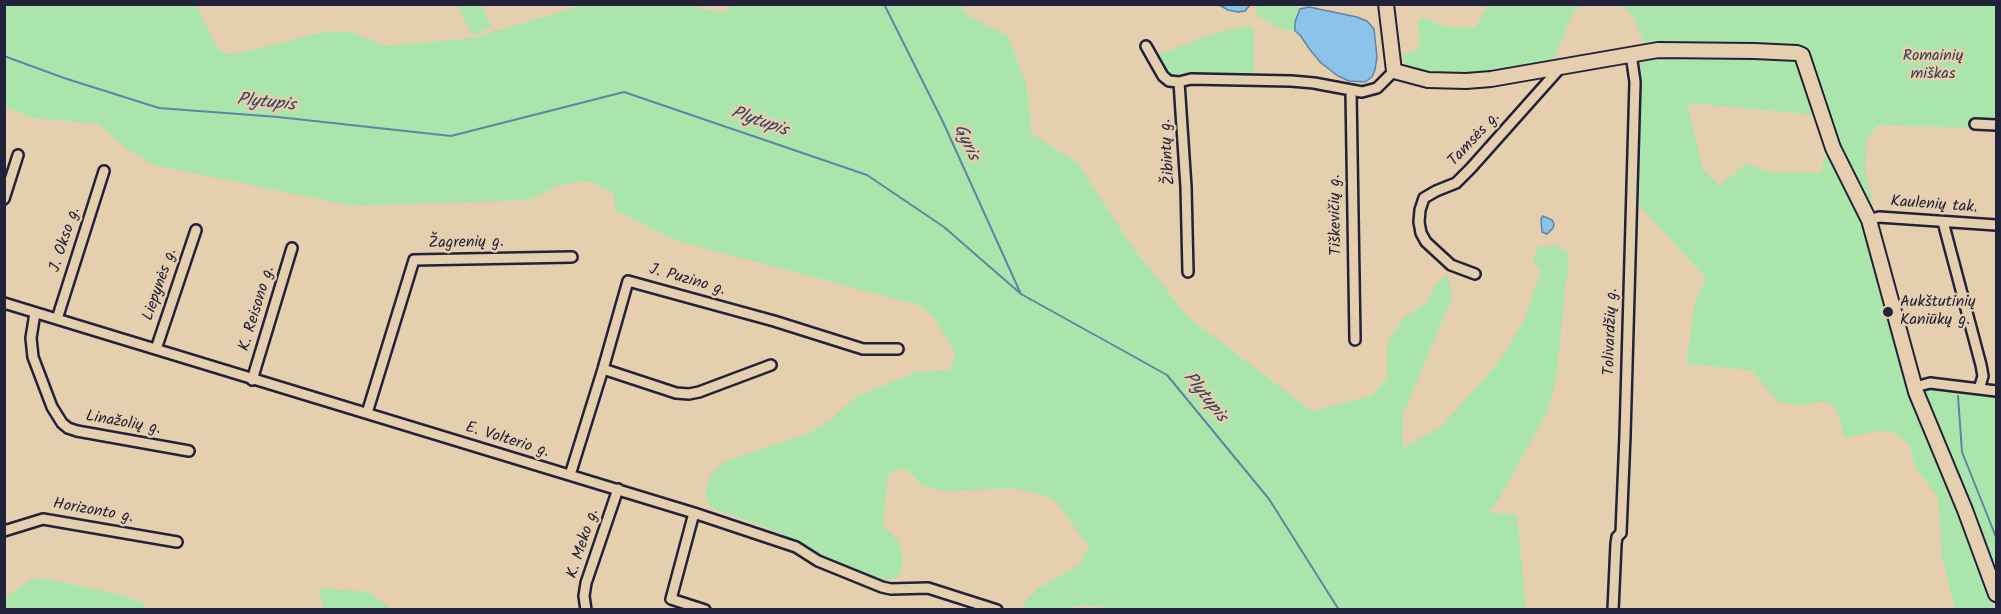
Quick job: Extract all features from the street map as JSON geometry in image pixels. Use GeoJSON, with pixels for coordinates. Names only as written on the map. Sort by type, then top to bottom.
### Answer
{"type":"FeatureCollection","features":[{"type":"Feature","properties":{"kind":"street"},"geometry":{"type":"LineString","coordinates":[[1386,4],[1394,72]]}},
{"type":"Feature","properties":{"kind":"street"},"geometry":{"type":"LineString","coordinates":[[1146,46],[1163,76],[1169,81],[1179,82],[1191,79],[1292,81],[1362,92],[1377,87],[1394,72]]}},
{"type":"Feature","properties":{"kind":"street"},"geometry":{"type":"LineString","coordinates":[[1394,72],[1428,80],[1466,81],[1658,50],[1754,51],[1802,55],[1833,148],[1869,220],[1915,387],[1996,594]]}},
{"type":"Feature","properties":{"kind":"street","name":"Tolivardžių g."},"geometry":{"type":"LineString","coordinates":[[1613,609],[1616,544],[1617,537],[1621,533],[1625,435],[1635,82],[1631,54]]}},
{"type":"Feature","properties":{"kind":"street","name":"Tamsės g."},"geometry":{"type":"LineString","coordinates":[[1474,274],[1451,265],[1426,242],[1419,222],[1424,198],[1456,183],[1561,67]]}},
{"type":"Feature","properties":{"kind":"street","name":"Žibintų g."},"geometry":{"type":"LineString","coordinates":[[1179,82],[1186,187],[1188,272]]}},
{"type":"Feature","properties":{"kind":"street","name":"Tiškevičių g."},"geometry":{"type":"LineString","coordinates":[[1351,91],[1354,340]]}},
{"type":"Feature","properties":{"kind":"street"},"geometry":{"type":"LineString","coordinates":[[1975,124],[1996,125]]}},
{"type":"Feature","properties":{"kind":"street"},"geometry":{"type":"LineString","coordinates":[[4,198],[18,155]]}},
{"type":"Feature","properties":{"kind":"street","name":"J. Okso g."},"geometry":{"type":"LineString","coordinates":[[57,319],[104,171]]}},
{"type":"Feature","properties":{"kind":"street","name":"Kaulenių tak."},"geometry":{"type":"LineString","coordinates":[[1869,220],[1879,218],[1996,225]]}},
{"type":"Feature","properties":{"kind":"street"},"geometry":{"type":"LineString","coordinates":[[1943,222],[1981,365],[1983,376],[1979,389]]}},
{"type":"Feature","properties":{"kind":"street","name":"Liepynės g."},"geometry":{"type":"LineString","coordinates":[[156,349],[196,230]]}},
{"type":"Feature","properties":{"kind":"street","name":"K. Reisono g."},"geometry":{"type":"LineString","coordinates":[[252,380],[292,248]]}},
{"type":"Feature","properties":{"kind":"street","name":"Žagrenių g."},"geometry":{"type":"LineString","coordinates":[[367,413],[414,260],[572,257]]}},
{"type":"Feature","properties":{"kind":"street","name":"J. Puzino g."},"geometry":{"type":"LineString","coordinates":[[570,475],[628,281],[774,321],[863,349],[898,349]]}},
{"type":"Feature","properties":{"kind":"street","name":"E. Volterio g."},"geometry":{"type":"LineString","coordinates":[[4,303],[694,513],[796,547],[818,561],[882,587],[891,589],[928,588],[997,609]]}},
{"type":"Feature","properties":{"kind":"street","name":"Linažolių g."},"geometry":{"type":"LineString","coordinates":[[35,313],[31,338],[33,357],[52,407],[62,423],[77,431],[189,451]]}},
{"type":"Feature","properties":{"kind":"street"},"geometry":{"type":"LineString","coordinates":[[603,369],[676,393],[688,394],[771,365]]}},
{"type":"Feature","properties":{"kind":"street"},"geometry":{"type":"LineString","coordinates":[[1915,387],[1930,383],[1996,391]]}},
{"type":"Feature","properties":{"kind":"street","name":"K. Meko g."},"geometry":{"type":"LineString","coordinates":[[586,609],[584,596],[586,583],[618,489]]}},
{"type":"Feature","properties":{"kind":"street"},"geometry":{"type":"LineString","coordinates":[[694,513],[671,599],[705,609]]}},
{"type":"Feature","properties":{"kind":"street","name":"Horizonto g."},"geometry":{"type":"LineString","coordinates":[[4,531],[43,519],[177,542]]}},
{"type":"Feature","properties":{"kind":"green space"},"geometry":{"type":"Polygon","coordinates":[[[732,4],[958,5],[971,17],[1008,36],[1026,84],[1032,134],[1078,163],[1131,245],[1188,317],[1312,411],[1372,396],[1387,378],[1387,343],[1403,318],[1426,303],[1436,283],[1448,275],[1452,298],[1403,414],[1403,448],[1442,426],[1497,364],[1524,321],[1541,272],[1533,260],[1537,247],[1557,246],[1567,251],[1569,270],[1566,279],[1556,380],[1546,414],[1501,495],[1489,512],[1517,515],[1526,609],[1128,610],[1082,605],[1065,609],[1025,609],[1024,603],[1037,589],[1079,565],[1087,551],[1088,545],[1056,502],[1049,497],[1015,488],[945,491],[922,486],[909,471],[902,469],[892,471],[888,476],[883,519],[884,526],[898,541],[902,550],[902,571],[896,578],[887,580],[867,575],[815,555],[781,533],[712,508],[707,501],[705,489],[710,476],[724,462],[807,434],[831,420],[855,397],[916,372],[949,370],[956,355],[935,319],[919,305],[674,240],[616,211],[613,193],[588,181],[557,186],[530,200],[354,206],[153,165],[127,149],[98,124],[33,118],[5,107],[4,5],[196,5],[217,48],[226,54],[239,53],[329,31],[352,32],[384,46],[473,38],[584,5],[685,5],[725,13],[732,4]]]}},
{"type":"Feature","properties":{"kind":"green space"},"geometry":{"type":"Polygon","coordinates":[[[457,5],[481,5],[492,26],[473,36],[457,5]]]}},
{"type":"Feature","properties":{"kind":"green space"},"geometry":{"type":"Polygon","coordinates":[[[1257,5],[1296,5],[1300,9],[1295,22],[1295,31],[1284,30],[1256,15],[1257,5]]]}},
{"type":"Feature","properties":{"kind":"green space"},"geometry":{"type":"Polygon","coordinates":[[[1489,5],[1580,5],[1571,17],[1553,62],[1455,76],[1408,66],[1403,61],[1403,54],[1416,50],[1420,42],[1418,19],[1424,18],[1441,25],[1474,28],[1489,5]]]}},
{"type":"Feature","properties":{"kind":"green space","name":"Romainių miškas"},"geometry":{"type":"Polygon","coordinates":[[[1621,5],[1996,5],[1996,127],[1878,125],[1866,140],[1865,168],[1874,212],[1870,212],[1837,144],[1809,60],[1646,46],[1633,16],[1621,5]]]}},
{"type":"Feature","properties":{"kind":"green space"},"geometry":{"type":"Polygon","coordinates":[[[1248,26],[1254,30],[1254,77],[1169,74],[1158,55],[1215,33],[1248,26]]]}},
{"type":"Feature","properties":{"kind":"green space"},"geometry":{"type":"Polygon","coordinates":[[[1649,56],[1800,59],[1819,115],[1687,103],[1703,170],[1719,186],[1747,163],[1768,172],[1821,173],[1828,143],[1859,209],[1994,609],[1955,609],[1942,557],[1938,497],[1916,468],[1909,445],[1892,431],[1878,431],[1845,438],[1837,412],[1831,404],[1819,401],[1805,405],[1780,403],[1751,370],[1686,364],[1695,301],[1706,278],[1635,201],[1640,60],[1649,56]]]}},
{"type":"Feature","properties":{"kind":"green space"},"geometry":{"type":"Polygon","coordinates":[[[1919,389],[1952,389],[1996,394],[1996,584],[1919,389]]]}},
{"type":"Feature","properties":{"kind":"green space"},"geometry":{"type":"Polygon","coordinates":[[[36,577],[113,593],[144,603],[146,609],[5,609],[5,597],[36,577]]]}},
{"type":"Feature","properties":{"kind":"green space"},"geometry":{"type":"Polygon","coordinates":[[[318,588],[369,592],[391,609],[324,609],[318,588]]]}},
{"type":"Feature","properties":{"kind":"water"},"geometry":{"type":"Polygon","coordinates":[[[1251,4],[1245,11],[1238,12],[1219,5],[1251,4]]]}},
{"type":"Feature","properties":{"kind":"water"},"geometry":{"type":"Polygon","coordinates":[[[1309,7],[1367,21],[1374,29],[1377,57],[1372,77],[1365,82],[1349,81],[1321,63],[1295,31],[1295,22],[1300,9],[1309,7]]]}},
{"type":"Feature","properties":{"kind":"water"},"geometry":{"type":"Polygon","coordinates":[[[1543,216],[1552,220],[1554,224],[1547,234],[1542,232],[1541,219],[1543,216]]]}},
{"type":"Feature","properties":{"kind":"waterway","name":"Gyris"},"geometry":{"type":"LineString","coordinates":[[884,4],[943,122],[1020,292]]}},
{"type":"Feature","properties":{"kind":"waterway","name":"Plytupis"},"geometry":{"type":"LineString","coordinates":[[4,56],[159,108],[278,117],[451,136],[624,92],[867,175],[944,227],[1021,294],[1167,375],[1269,499],[1339,610]]}},
{"type":"Feature","properties":{"kind":"waterway"},"geometry":{"type":"LineString","coordinates":[[1958,396],[1962,452],[1996,537]]}},
{"type":"Feature","properties":{"kind":"place","name":"Aukštutinių Kaniūkų g."},"geometry":{"type":"Point","coordinates":[1888,312]}}]}
